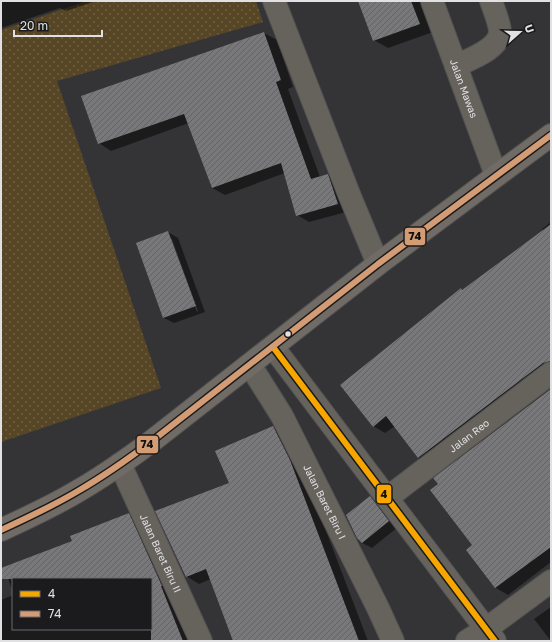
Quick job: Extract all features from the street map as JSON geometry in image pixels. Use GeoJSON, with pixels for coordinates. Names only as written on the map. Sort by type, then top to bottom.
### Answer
{"type":"FeatureCollection","features":[{"type":"Feature","properties":{"kind":"main road"},"geometry":{"type":"LineString","coordinates":[[1,530],[50,507],[79,491],[120,464],[152,441],[378,264],[551,135]]}},
{"type":"Feature","properties":{"kind":"street"},"geometry":{"type":"LineString","coordinates":[[274,1],[349,194],[378,264]]}},
{"type":"Feature","properties":{"kind":"street","name":"Jalan Mawas"},"geometry":{"type":"LineString","coordinates":[[432,1],[496,176]]}},
{"type":"Feature","properties":{"kind":"street"},"geometry":{"type":"LineString","coordinates":[[456,66],[489,48],[495,43],[499,36],[500,29],[491,1]]}},
{"type":"Feature","properties":{"kind":"street"},"geometry":{"type":"LineString","coordinates":[[273,347],[490,635]]}},
{"type":"Feature","properties":{"kind":"street","name":"Jalan Baret Biru I"},"geometry":{"type":"LineString","coordinates":[[250,365],[282,416],[393,641]]}},
{"type":"Feature","properties":{"kind":"street","name":"Jalan Reo"},"geometry":{"type":"LineString","coordinates":[[387,498],[551,373]]}},
{"type":"Feature","properties":{"kind":"street","name":"Jalan Baret Biru II"},"geometry":{"type":"LineString","coordinates":[[120,464],[201,641]]}},
{"type":"Feature","properties":{"kind":"street"},"geometry":{"type":"LineString","coordinates":[[467,641],[490,635],[551,581]]}},
{"type":"Feature","properties":{"kind":"shaded area"},"geometry":{"type":"Polygon","coordinates":[[[87,1],[256,1],[263,22],[57,81],[161,388],[1,442],[1,30],[87,1]]]}},
{"type":"Feature","properties":{"kind":"building"},"geometry":{"type":"Polygon","coordinates":[[[358,1],[411,1],[420,24],[373,41],[358,1]]]}},
{"type":"Feature","properties":{"kind":"building"},"geometry":{"type":"Polygon","coordinates":[[[264,32],[281,80],[276,82],[311,179],[328,174],[338,204],[296,216],[281,163],[212,188],[184,114],[98,144],[81,96],[264,32]]]}},
{"type":"Feature","properties":{"kind":"building"},"geometry":{"type":"Polygon","coordinates":[[[551,224],[551,361],[543,363],[418,458],[386,416],[373,427],[340,385],[461,288],[462,290],[551,224]]]}},
{"type":"Feature","properties":{"kind":"building"},"geometry":{"type":"Polygon","coordinates":[[[168,231],[196,306],[163,318],[136,243],[168,231]]]}},
{"type":"Feature","properties":{"kind":"building"},"geometry":{"type":"Polygon","coordinates":[[[551,389],[551,547],[495,588],[466,550],[472,545],[430,490],[438,484],[433,478],[551,389]]]}},
{"type":"Feature","properties":{"kind":"building"},"geometry":{"type":"Polygon","coordinates":[[[273,426],[290,460],[359,641],[233,641],[206,569],[186,577],[155,511],[229,483],[215,451],[273,426]]]}},
{"type":"Feature","properties":{"kind":"building"},"geometry":{"type":"Polygon","coordinates":[[[370,496],[389,521],[362,543],[357,538],[346,515],[370,496]]]}},
{"type":"Feature","properties":{"kind":"building"},"geometry":{"type":"Polygon","coordinates":[[[129,513],[162,586],[183,641],[151,641],[152,578],[1,579],[1,568],[72,541],[70,536],[129,513]]]}},
{"type":"Feature","properties":{"kind":"transit line","name":"74"},"geometry":{"type":"LineString","coordinates":[[1,530],[40,512],[116,467],[152,441],[378,264],[551,135]]}},
{"type":"Feature","properties":{"kind":"transit line","name":"4"},"geometry":{"type":"LineString","coordinates":[[273,347],[495,641]]}}]}
